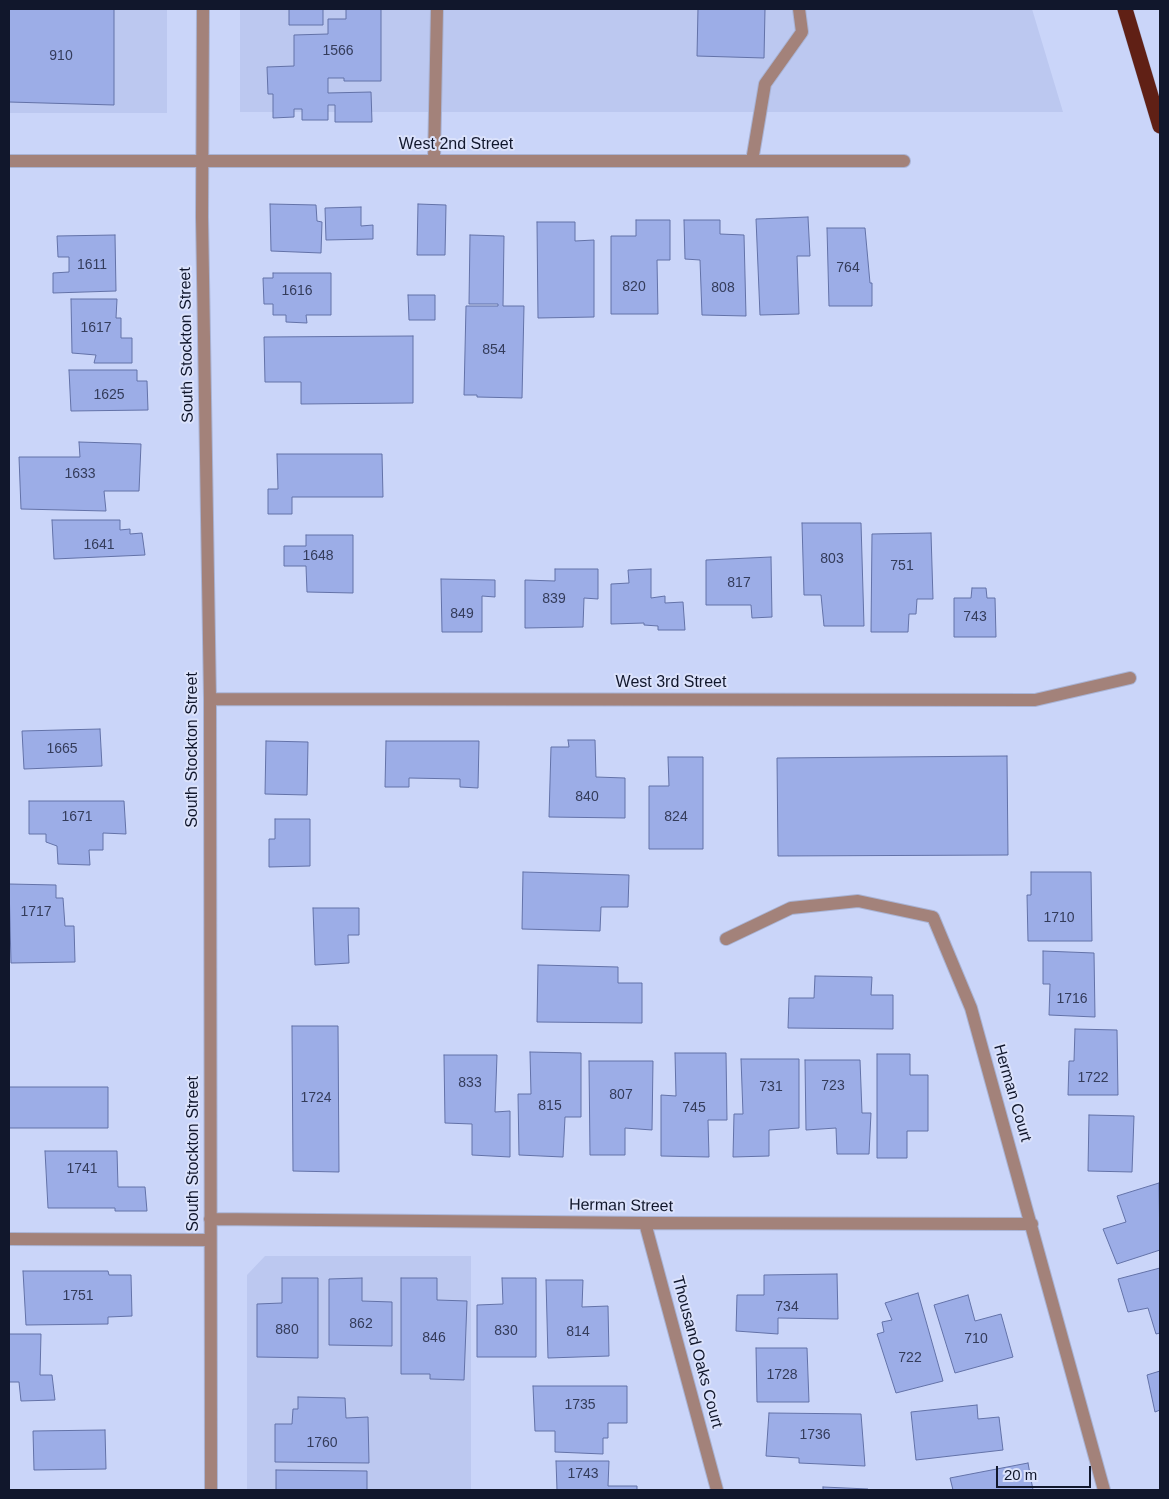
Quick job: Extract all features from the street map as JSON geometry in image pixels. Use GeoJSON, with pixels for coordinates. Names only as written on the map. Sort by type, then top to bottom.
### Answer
{"type":"FeatureCollection","features":[{"type":"Feature","properties":{"kind":"highway"},"geometry":{"type":"LineString","coordinates":[[1125,9],[1160,126]]}},
{"type":"Feature","properties":{"kind":"street","name":"South Stockton Street"},"geometry":{"type":"LineString","coordinates":[[203,9],[202,217],[210,699],[211,1490]]}},
{"type":"Feature","properties":{"kind":"street"},"geometry":{"type":"LineString","coordinates":[[434,161],[437,9]]}},
{"type":"Feature","properties":{"kind":"street"},"geometry":{"type":"LineString","coordinates":[[752,161],[765,84],[802,32],[799,9]]}},
{"type":"Feature","properties":{"kind":"street","name":"West 2nd Street"},"geometry":{"type":"LineString","coordinates":[[9,161],[904,161]]}},
{"type":"Feature","properties":{"kind":"street","name":"West 3rd Street"},"geometry":{"type":"LineString","coordinates":[[210,699],[1035,700],[1130,678]]}},
{"type":"Feature","properties":{"kind":"street","name":"Herman Court"},"geometry":{"type":"LineString","coordinates":[[726,939],[791,908],[858,902],[933,917],[971,1008],[1104,1490]]}},
{"type":"Feature","properties":{"kind":"street","name":"Herman Street"},"geometry":{"type":"LineString","coordinates":[[210,1219],[1032,1224]]}},
{"type":"Feature","properties":{"kind":"street","name":"Thousand Oaks Court"},"geometry":{"type":"LineString","coordinates":[[645,1223],[717,1490]]}},
{"type":"Feature","properties":{"kind":"street"},"geometry":{"type":"LineString","coordinates":[[9,1239],[210,1240]]}},
{"type":"Feature","properties":{"kind":"shaded area"},"geometry":{"type":"Polygon","coordinates":[[[9,9],[167,9],[167,113],[9,113],[9,9]]]}},
{"type":"Feature","properties":{"kind":"shaded area"},"geometry":{"type":"Polygon","coordinates":[[[240,9],[1032,9],[1063,112],[240,112],[240,9]]]}},
{"type":"Feature","properties":{"kind":"shaded area"},"geometry":{"type":"Polygon","coordinates":[[[265,1256],[471,1256],[471,1490],[247,1490],[247,1275],[265,1256]]]}},
{"type":"Feature","properties":{"kind":"building"},"geometry":{"type":"Polygon","coordinates":[[[9,9],[114,9],[114,105],[9,102],[9,9]]]}},
{"type":"Feature","properties":{"kind":"building"},"geometry":{"type":"Polygon","coordinates":[[[289,9],[323,9],[323,25],[289,25],[289,9]]]}},
{"type":"Feature","properties":{"kind":"building"},"geometry":{"type":"Polygon","coordinates":[[[346,9],[381,9],[381,81],[344,81],[344,78],[328,78],[328,93],[371,92],[372,122],[335,122],[335,105],[328,105],[328,120],[302,120],[302,109],[294,109],[294,117],[273,118],[273,94],[268,94],[267,67],[294,66],[294,35],[328,34],[328,19],[346,19],[346,9]]]}},
{"type":"Feature","properties":{"kind":"building"},"geometry":{"type":"Polygon","coordinates":[[[698,9],[765,9],[764,58],[697,56],[698,9]]]}},
{"type":"Feature","properties":{"kind":"building"},"geometry":{"type":"Polygon","coordinates":[[[270,204],[316,205],[317,221],[322,222],[321,253],[271,251],[270,204]]]}},
{"type":"Feature","properties":{"kind":"building"},"geometry":{"type":"Polygon","coordinates":[[[418,204],[446,205],[445,255],[417,255],[418,204]]]}},
{"type":"Feature","properties":{"kind":"building"},"geometry":{"type":"Polygon","coordinates":[[[361,207],[361,226],[373,225],[373,239],[326,240],[325,208],[361,207]]]}},
{"type":"Feature","properties":{"kind":"building"},"geometry":{"type":"Polygon","coordinates":[[[808,217],[810,256],[797,256],[799,314],[760,315],[756,219],[808,217]]]}},
{"type":"Feature","properties":{"kind":"building"},"geometry":{"type":"Polygon","coordinates":[[[636,220],[670,220],[670,260],[657,260],[658,314],[611,314],[611,236],[636,236],[636,220]]]}},
{"type":"Feature","properties":{"kind":"building"},"geometry":{"type":"Polygon","coordinates":[[[684,220],[720,220],[720,234],[744,235],[746,316],[702,315],[700,260],[685,259],[684,220]]]}},
{"type":"Feature","properties":{"kind":"building"},"geometry":{"type":"Polygon","coordinates":[[[537,222],[575,222],[575,241],[594,240],[594,317],[538,318],[537,222]]]}},
{"type":"Feature","properties":{"kind":"building"},"geometry":{"type":"Polygon","coordinates":[[[827,228],[865,228],[870,283],[872,283],[872,306],[829,306],[827,228]]]}},
{"type":"Feature","properties":{"kind":"building"},"geometry":{"type":"Polygon","coordinates":[[[115,235],[116,291],[53,293],[53,273],[69,272],[69,257],[58,257],[57,236],[115,235]]]}},
{"type":"Feature","properties":{"kind":"building"},"geometry":{"type":"Polygon","coordinates":[[[470,235],[504,236],[503,306],[524,306],[522,398],[464,395],[466,306],[498,306],[498,304],[469,304],[470,235]]]}},
{"type":"Feature","properties":{"kind":"building"},"geometry":{"type":"Polygon","coordinates":[[[273,273],[331,273],[331,315],[306,315],[307,323],[286,322],[286,315],[273,315],[273,304],[264,304],[263,278],[273,278],[273,273]]]}},
{"type":"Feature","properties":{"kind":"building"},"geometry":{"type":"Polygon","coordinates":[[[408,295],[435,295],[435,320],[409,320],[408,295]]]}},
{"type":"Feature","properties":{"kind":"building"},"geometry":{"type":"Polygon","coordinates":[[[71,299],[117,299],[116,318],[121,318],[121,338],[132,338],[132,363],[94,363],[96,355],[72,353],[71,299]]]}},
{"type":"Feature","properties":{"kind":"building"},"geometry":{"type":"Polygon","coordinates":[[[413,336],[413,403],[301,404],[301,382],[265,382],[264,337],[413,336]]]}},
{"type":"Feature","properties":{"kind":"building"},"geometry":{"type":"Polygon","coordinates":[[[69,370],[137,370],[137,381],[147,381],[148,410],[71,411],[69,370]]]}},
{"type":"Feature","properties":{"kind":"building"},"geometry":{"type":"Polygon","coordinates":[[[79,442],[141,444],[139,491],[104,491],[106,511],[21,509],[19,457],[80,457],[79,442]]]}},
{"type":"Feature","properties":{"kind":"building"},"geometry":{"type":"Polygon","coordinates":[[[277,454],[382,454],[383,497],[292,497],[292,514],[268,514],[268,489],[278,489],[277,454]]]}},
{"type":"Feature","properties":{"kind":"building"},"geometry":{"type":"Polygon","coordinates":[[[52,520],[120,520],[120,530],[130,529],[130,534],[142,533],[145,555],[54,559],[52,520]]]}},
{"type":"Feature","properties":{"kind":"building"},"geometry":{"type":"Polygon","coordinates":[[[802,523],[861,523],[864,626],[824,626],[821,595],[804,595],[802,523]]]}},
{"type":"Feature","properties":{"kind":"building"},"geometry":{"type":"Polygon","coordinates":[[[931,533],[933,599],[917,599],[916,614],[909,614],[908,632],[871,632],[872,534],[931,533]]]}},
{"type":"Feature","properties":{"kind":"building"},"geometry":{"type":"Polygon","coordinates":[[[306,535],[353,535],[353,593],[307,592],[306,566],[284,566],[284,546],[306,546],[306,535]]]}},
{"type":"Feature","properties":{"kind":"building"},"geometry":{"type":"Polygon","coordinates":[[[771,557],[772,617],[752,618],[751,605],[706,605],[706,560],[771,557]]]}},
{"type":"Feature","properties":{"kind":"building"},"geometry":{"type":"Polygon","coordinates":[[[555,569],[598,569],[598,599],[584,598],[583,627],[525,628],[525,580],[555,581],[555,569]]]}},
{"type":"Feature","properties":{"kind":"building"},"geometry":{"type":"Polygon","coordinates":[[[651,569],[651,598],[665,596],[665,603],[683,602],[685,630],[658,630],[658,626],[644,625],[644,623],[611,624],[611,584],[629,583],[628,570],[651,569]]]}},
{"type":"Feature","properties":{"kind":"building"},"geometry":{"type":"Polygon","coordinates":[[[441,579],[495,580],[495,597],[482,596],[482,632],[442,632],[441,579]]]}},
{"type":"Feature","properties":{"kind":"building"},"geometry":{"type":"Polygon","coordinates":[[[972,588],[986,588],[987,598],[995,598],[996,637],[954,637],[954,598],[971,598],[972,588]]]}},
{"type":"Feature","properties":{"kind":"building"},"geometry":{"type":"Polygon","coordinates":[[[100,729],[102,766],[24,769],[22,731],[100,729]]]}},
{"type":"Feature","properties":{"kind":"building"},"geometry":{"type":"Polygon","coordinates":[[[568,740],[595,740],[596,777],[625,778],[625,818],[549,817],[551,747],[569,747],[568,740]]]}},
{"type":"Feature","properties":{"kind":"building"},"geometry":{"type":"Polygon","coordinates":[[[266,741],[308,742],[307,795],[265,794],[266,741]]]}},
{"type":"Feature","properties":{"kind":"building"},"geometry":{"type":"Polygon","coordinates":[[[386,741],[479,741],[478,788],[460,787],[460,779],[409,778],[409,787],[385,787],[386,741]]]}},
{"type":"Feature","properties":{"kind":"building"},"geometry":{"type":"Polygon","coordinates":[[[1007,756],[1008,855],[778,856],[777,758],[1007,756]]]}},
{"type":"Feature","properties":{"kind":"building"},"geometry":{"type":"Polygon","coordinates":[[[668,757],[703,757],[703,849],[649,849],[649,786],[669,786],[668,757]]]}},
{"type":"Feature","properties":{"kind":"building"},"geometry":{"type":"Polygon","coordinates":[[[29,801],[124,801],[126,834],[103,833],[103,850],[89,850],[90,865],[58,864],[57,846],[46,842],[46,834],[29,834],[29,801]]]}},
{"type":"Feature","properties":{"kind":"building"},"geometry":{"type":"Polygon","coordinates":[[[275,819],[310,819],[310,866],[269,867],[269,839],[275,839],[275,819]]]}},
{"type":"Feature","properties":{"kind":"building"},"geometry":{"type":"Polygon","coordinates":[[[523,872],[629,875],[628,907],[601,907],[600,931],[522,929],[523,872]]]}},
{"type":"Feature","properties":{"kind":"building"},"geometry":{"type":"Polygon","coordinates":[[[1031,872],[1091,872],[1092,941],[1028,941],[1027,895],[1031,895],[1031,872]]]}},
{"type":"Feature","properties":{"kind":"building"},"geometry":{"type":"Polygon","coordinates":[[[9,884],[56,885],[56,898],[63,898],[65,926],[74,926],[75,962],[11,963],[9,884]]]}},
{"type":"Feature","properties":{"kind":"building"},"geometry":{"type":"Polygon","coordinates":[[[313,908],[359,908],[359,935],[348,935],[349,963],[315,965],[313,908]]]}},
{"type":"Feature","properties":{"kind":"building"},"geometry":{"type":"Polygon","coordinates":[[[1043,951],[1094,953],[1095,1017],[1049,1015],[1050,984],[1043,984],[1043,951]]]}},
{"type":"Feature","properties":{"kind":"building"},"geometry":{"type":"Polygon","coordinates":[[[538,965],[618,967],[618,983],[642,983],[642,1023],[537,1022],[538,965]]]}},
{"type":"Feature","properties":{"kind":"building"},"geometry":{"type":"Polygon","coordinates":[[[815,976],[872,977],[871,995],[893,995],[893,1029],[788,1028],[789,998],[814,998],[815,976]]]}},
{"type":"Feature","properties":{"kind":"building"},"geometry":{"type":"Polygon","coordinates":[[[292,1026],[338,1026],[339,1172],[293,1171],[292,1026]]]}},
{"type":"Feature","properties":{"kind":"building"},"geometry":{"type":"Polygon","coordinates":[[[1075,1029],[1117,1030],[1118,1095],[1068,1095],[1069,1061],[1074,1061],[1075,1029]]]}},
{"type":"Feature","properties":{"kind":"building"},"geometry":{"type":"Polygon","coordinates":[[[530,1052],[581,1053],[581,1117],[565,1117],[563,1157],[519,1155],[518,1094],[531,1094],[530,1052]]]}},
{"type":"Feature","properties":{"kind":"building"},"geometry":{"type":"Polygon","coordinates":[[[675,1053],[726,1053],[727,1120],[708,1120],[709,1157],[661,1156],[661,1095],[676,1096],[675,1053]]]}},
{"type":"Feature","properties":{"kind":"building"},"geometry":{"type":"Polygon","coordinates":[[[877,1054],[910,1054],[910,1075],[928,1075],[928,1131],[907,1131],[907,1158],[877,1158],[877,1054]]]}},
{"type":"Feature","properties":{"kind":"building"},"geometry":{"type":"Polygon","coordinates":[[[444,1055],[497,1055],[495,1112],[510,1111],[510,1157],[472,1155],[472,1124],[445,1123],[444,1055]]]}},
{"type":"Feature","properties":{"kind":"building"},"geometry":{"type":"Polygon","coordinates":[[[741,1059],[799,1059],[799,1128],[769,1130],[769,1156],[733,1157],[734,1114],[743,1114],[741,1059]]]}},
{"type":"Feature","properties":{"kind":"building"},"geometry":{"type":"Polygon","coordinates":[[[805,1060],[860,1060],[862,1113],[871,1113],[869,1154],[837,1154],[836,1128],[806,1130],[805,1060]]]}},
{"type":"Feature","properties":{"kind":"building"},"geometry":{"type":"Polygon","coordinates":[[[589,1061],[653,1061],[652,1130],[625,1128],[625,1155],[590,1155],[589,1061]]]}},
{"type":"Feature","properties":{"kind":"building"},"geometry":{"type":"Polygon","coordinates":[[[9,1087],[108,1087],[108,1128],[9,1128],[9,1087]]]}},
{"type":"Feature","properties":{"kind":"building"},"geometry":{"type":"Polygon","coordinates":[[[1089,1115],[1134,1116],[1132,1172],[1088,1171],[1089,1115]]]}},
{"type":"Feature","properties":{"kind":"building"},"geometry":{"type":"Polygon","coordinates":[[[45,1151],[117,1151],[118,1187],[145,1187],[147,1211],[115,1211],[115,1208],[48,1208],[45,1151]]]}},
{"type":"Feature","properties":{"kind":"building"},"geometry":{"type":"Polygon","coordinates":[[[1159,1183],[1160,1250],[1117,1264],[1103,1229],[1126,1222],[1117,1196],[1159,1183]]]}},
{"type":"Feature","properties":{"kind":"building"},"geometry":{"type":"Polygon","coordinates":[[[1160,1268],[1160,1333],[1156,1334],[1148,1308],[1128,1312],[1118,1279],[1160,1268]]]}},
{"type":"Feature","properties":{"kind":"building"},"geometry":{"type":"Polygon","coordinates":[[[23,1271],[108,1271],[109,1275],[131,1275],[132,1316],[108,1317],[108,1324],[26,1325],[23,1271]]]}},
{"type":"Feature","properties":{"kind":"building"},"geometry":{"type":"Polygon","coordinates":[[[837,1274],[838,1319],[778,1318],[778,1334],[736,1331],[737,1295],[764,1295],[764,1275],[837,1274]]]}},
{"type":"Feature","properties":{"kind":"building"},"geometry":{"type":"Polygon","coordinates":[[[282,1278],[318,1278],[318,1358],[257,1357],[257,1304],[282,1303],[282,1278]]]}},
{"type":"Feature","properties":{"kind":"building"},"geometry":{"type":"Polygon","coordinates":[[[362,1278],[362,1301],[392,1302],[392,1346],[329,1345],[329,1279],[362,1278]]]}},
{"type":"Feature","properties":{"kind":"building"},"geometry":{"type":"Polygon","coordinates":[[[401,1278],[437,1278],[437,1300],[467,1301],[464,1380],[430,1379],[430,1374],[401,1374],[401,1278]]]}},
{"type":"Feature","properties":{"kind":"building"},"geometry":{"type":"Polygon","coordinates":[[[502,1278],[536,1278],[536,1357],[477,1357],[477,1305],[503,1304],[502,1278]]]}},
{"type":"Feature","properties":{"kind":"building"},"geometry":{"type":"Polygon","coordinates":[[[546,1280],[583,1280],[582,1307],[608,1306],[609,1356],[548,1358],[546,1280]]]}},
{"type":"Feature","properties":{"kind":"building"},"geometry":{"type":"Polygon","coordinates":[[[918,1293],[943,1381],[896,1393],[877,1334],[884,1332],[882,1322],[892,1320],[885,1303],[918,1293]]]}},
{"type":"Feature","properties":{"kind":"building"},"geometry":{"type":"Polygon","coordinates":[[[968,1295],[975,1321],[1001,1314],[1013,1357],[955,1373],[934,1305],[968,1295]]]}},
{"type":"Feature","properties":{"kind":"building"},"geometry":{"type":"Polygon","coordinates":[[[9,1334],[41,1334],[40,1375],[52,1375],[55,1400],[21,1401],[19,1382],[9,1382],[9,1334]]]}},
{"type":"Feature","properties":{"kind":"building"},"geometry":{"type":"Polygon","coordinates":[[[756,1348],[807,1348],[809,1402],[757,1402],[756,1348]]]}},
{"type":"Feature","properties":{"kind":"building"},"geometry":{"type":"Polygon","coordinates":[[[1160,1371],[1160,1410],[1155,1412],[1147,1375],[1160,1371]]]}},
{"type":"Feature","properties":{"kind":"building"},"geometry":{"type":"Polygon","coordinates":[[[533,1386],[627,1386],[627,1423],[608,1423],[608,1438],[603,1438],[603,1454],[555,1452],[555,1431],[535,1431],[533,1386]]]}},
{"type":"Feature","properties":{"kind":"building"},"geometry":{"type":"Polygon","coordinates":[[[298,1397],[345,1398],[346,1418],[368,1417],[369,1463],[275,1462],[275,1424],[292,1424],[293,1409],[298,1409],[298,1397]]]}},
{"type":"Feature","properties":{"kind":"building"},"geometry":{"type":"Polygon","coordinates":[[[977,1405],[978,1419],[999,1417],[1003,1450],[916,1460],[911,1412],[977,1405]]]}},
{"type":"Feature","properties":{"kind":"building"},"geometry":{"type":"Polygon","coordinates":[[[769,1413],[861,1414],[865,1466],[799,1463],[799,1458],[766,1456],[769,1413]]]}},
{"type":"Feature","properties":{"kind":"building"},"geometry":{"type":"Polygon","coordinates":[[[105,1430],[106,1469],[34,1470],[33,1431],[105,1430]]]}},
{"type":"Feature","properties":{"kind":"building"},"geometry":{"type":"Polygon","coordinates":[[[556,1461],[609,1461],[608,1486],[637,1486],[637,1490],[557,1490],[556,1461]]]}},
{"type":"Feature","properties":{"kind":"building"},"geometry":{"type":"Polygon","coordinates":[[[1028,1463],[1033,1490],[953,1490],[950,1478],[1028,1463]]]}},
{"type":"Feature","properties":{"kind":"building"},"geometry":{"type":"Polygon","coordinates":[[[276,1470],[367,1471],[367,1490],[276,1490],[276,1470]]]}},
{"type":"Feature","properties":{"kind":"building"},"geometry":{"type":"Polygon","coordinates":[[[823,1487],[868,1489],[868,1490],[823,1490],[823,1487]]]}}]}
